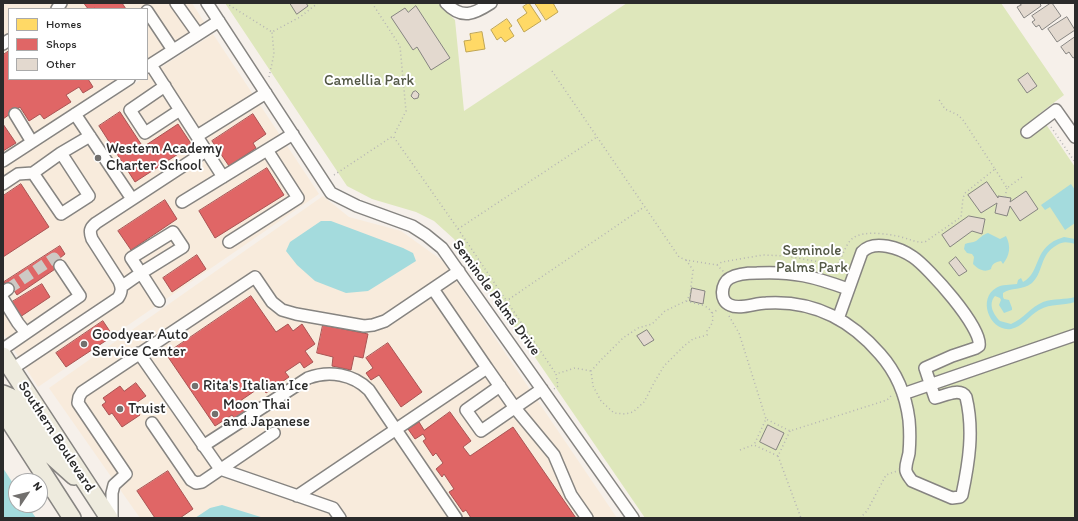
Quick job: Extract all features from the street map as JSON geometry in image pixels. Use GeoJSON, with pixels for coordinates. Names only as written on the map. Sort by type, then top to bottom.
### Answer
{"type":"FeatureCollection","features":[{"type":"Feature","properties":{"kind":"highway","name":"Southern Boulevard"},"geometry":{"type":"LineString","coordinates":[[6,365],[109,518]]}},
{"type":"Feature","properties":{"kind":"highway"},"geometry":{"type":"LineString","coordinates":[[3,394],[10,397],[44,449],[92,493]]}},
{"type":"Feature","properties":{"kind":"highway","name":"Southern Boulevard"},"geometry":{"type":"LineString","coordinates":[[3,412],[72,518]]}},
{"type":"Feature","properties":{"kind":"street"},"geometry":{"type":"LineString","coordinates":[[176,3],[198,34]]}},
{"type":"Feature","properties":{"kind":"street","name":"Seminole Palms Drive"},"geometry":{"type":"LineString","coordinates":[[207,3],[331,192],[357,206],[412,226],[442,248],[633,518]]}},
{"type":"Feature","properties":{"kind":"street"},"geometry":{"type":"LineString","coordinates":[[446,3],[457,12],[470,13],[477,12],[491,3]]}},
{"type":"Feature","properties":{"kind":"street"},"geometry":{"type":"LineString","coordinates":[[148,13],[173,50]]}},
{"type":"Feature","properties":{"kind":"street"},"geometry":{"type":"LineString","coordinates":[[219,21],[149,66],[165,86],[223,177]]}},
{"type":"Feature","properties":{"kind":"street"},"geometry":{"type":"LineString","coordinates":[[3,161],[127,80]]}},
{"type":"Feature","properties":{"kind":"street"},"geometry":{"type":"LineString","coordinates":[[165,86],[130,110],[145,133],[180,110]]}},
{"type":"Feature","properties":{"kind":"street"},"geometry":{"type":"LineString","coordinates":[[197,136],[266,93]]}},
{"type":"Feature","properties":{"kind":"street"},"geometry":{"type":"LineString","coordinates":[[1027,132],[1056,110],[1075,137]]}},
{"type":"Feature","properties":{"kind":"street"},"geometry":{"type":"LineString","coordinates":[[14,114],[32,142]]}},
{"type":"Feature","properties":{"kind":"street"},"geometry":{"type":"LineString","coordinates":[[75,114],[132,199]]}},
{"type":"Feature","properties":{"kind":"street"},"geometry":{"type":"LineString","coordinates":[[182,202],[293,134]]}},
{"type":"Feature","properties":{"kind":"street"},"geometry":{"type":"LineString","coordinates":[[3,184],[18,174],[33,173],[61,153],[90,136]]}},
{"type":"Feature","properties":{"kind":"street"},"geometry":{"type":"LineString","coordinates":[[228,242],[298,198],[267,150]]}},
{"type":"Feature","properties":{"kind":"street"},"geometry":{"type":"LineString","coordinates":[[6,365],[118,298],[121,292],[121,287],[92,239],[90,232],[91,228],[96,223],[206,151]]}},
{"type":"Feature","properties":{"kind":"street"},"geometry":{"type":"LineString","coordinates":[[33,173],[61,214],[89,196],[61,153]]}},
{"type":"Feature","properties":{"kind":"street"},"geometry":{"type":"LineString","coordinates":[[838,319],[862,252],[868,247],[874,245],[897,248],[914,257],[945,288],[964,313],[980,342],[979,346],[925,368],[934,398],[959,392],[964,394],[966,397],[970,433],[969,461],[962,495],[960,498],[952,498],[912,481],[908,475],[906,468],[910,436],[909,418],[902,390],[882,356],[857,330],[838,319],[810,307],[796,304],[766,302],[731,306],[723,297],[722,291],[726,282],[730,278],[750,273],[786,272],[804,275],[848,289]]}},
{"type":"Feature","properties":{"kind":"street"},"geometry":{"type":"LineString","coordinates":[[3,349],[80,296],[60,266]]}},
{"type":"Feature","properties":{"kind":"street"},"geometry":{"type":"LineString","coordinates":[[112,518],[112,493],[114,485],[126,474],[78,403],[82,392],[255,277],[272,302],[282,310],[296,314],[364,326],[385,321],[459,271]]}},
{"type":"Feature","properties":{"kind":"street"},"geometry":{"type":"LineString","coordinates":[[121,287],[141,273],[159,301]]}},
{"type":"Feature","properties":{"kind":"street"},"geometry":{"type":"LineString","coordinates":[[433,289],[514,408],[554,455],[571,495],[587,518]]}},
{"type":"Feature","properties":{"kind":"street"},"geometry":{"type":"LineString","coordinates":[[3,299],[26,333]]}},
{"type":"Feature","properties":{"kind":"street"},"geometry":{"type":"LineString","coordinates":[[902,390],[931,385],[1075,335]]}},
{"type":"Feature","properties":{"kind":"street"},"geometry":{"type":"LineString","coordinates":[[139,353],[220,469],[333,508],[340,518]]}},
{"type":"Feature","properties":{"kind":"street"},"geometry":{"type":"LineString","coordinates":[[297,496],[487,368]]}},
{"type":"Feature","properties":{"kind":"street"},"geometry":{"type":"LineString","coordinates":[[203,446],[308,378],[316,375],[341,375],[356,380],[368,390],[456,518]]}},
{"type":"Feature","properties":{"kind":"street"},"geometry":{"type":"LineString","coordinates":[[500,386],[466,410],[481,431],[542,389]]}},
{"type":"Feature","properties":{"kind":"street"},"geometry":{"type":"LineString","coordinates":[[152,423],[191,480],[196,483],[202,482],[274,433]]}},
{"type":"Feature","properties":{"kind":"path"},"geometry":{"type":"LineString","coordinates":[[226,3],[272,32]]}},
{"type":"Feature","properties":{"kind":"path"},"geometry":{"type":"LineString","coordinates":[[272,32],[300,16],[318,3]]}},
{"type":"Feature","properties":{"kind":"path"},"geometry":{"type":"LineString","coordinates":[[334,175],[393,136],[406,111],[400,46],[372,3]]}},
{"type":"Feature","properties":{"kind":"path"},"geometry":{"type":"LineString","coordinates":[[269,77],[274,54],[272,32]]}},
{"type":"Feature","properties":{"kind":"path"},"geometry":{"type":"LineString","coordinates":[[552,71],[679,257],[686,260],[717,265],[730,278]]}},
{"type":"Feature","properties":{"kind":"path"},"geometry":{"type":"LineString","coordinates":[[938,98],[945,109],[958,115],[963,120],[1007,188]]}},
{"type":"Feature","properties":{"kind":"path"},"geometry":{"type":"LineString","coordinates":[[1046,118],[1075,162]]}},
{"type":"Feature","properties":{"kind":"path"},"geometry":{"type":"LineString","coordinates":[[393,136],[556,374],[558,386],[554,389]]}},
{"type":"Feature","properties":{"kind":"path"},"geometry":{"type":"LineString","coordinates":[[458,229],[597,137]]}},
{"type":"Feature","properties":{"kind":"path"},"geometry":{"type":"LineString","coordinates":[[717,265],[722,262],[763,255],[786,256],[837,265],[852,239],[862,234],[881,234],[902,237],[918,243],[925,242],[961,217],[965,193],[994,169]]}},
{"type":"Feature","properties":{"kind":"path"},"geometry":{"type":"LineString","coordinates":[[1005,197],[1007,188],[1022,177]]}},
{"type":"Feature","properties":{"kind":"path"},"geometry":{"type":"LineString","coordinates":[[503,315],[508,311],[502,304],[644,207]]}},
{"type":"Feature","properties":{"kind":"path"},"geometry":{"type":"LineString","coordinates":[[686,260],[693,270],[690,295],[686,301],[665,311],[652,324],[638,328],[623,338],[591,371],[593,386],[601,401],[614,413],[625,414],[638,409],[644,402],[664,366],[693,339],[707,335],[707,330],[711,327],[713,319],[707,307],[686,301]]}},
{"type":"Feature","properties":{"kind":"path"},"geometry":{"type":"LineString","coordinates":[[728,304],[730,318],[739,333],[766,419],[754,445]]}},
{"type":"Feature","properties":{"kind":"path"},"geometry":{"type":"LineString","coordinates":[[556,374],[575,368],[591,371]]}},
{"type":"Feature","properties":{"kind":"path"},"geometry":{"type":"LineString","coordinates":[[766,419],[790,431],[887,400],[902,390]]}},
{"type":"Feature","properties":{"kind":"path"},"geometry":{"type":"LineString","coordinates":[[778,456],[790,431]]}},
{"type":"Feature","properties":{"kind":"path"},"geometry":{"type":"LineString","coordinates":[[740,450],[754,445],[778,456],[801,518]]}},
{"type":"Feature","properties":{"kind":"path"},"geometry":{"type":"LineString","coordinates":[[860,518],[867,511],[886,475],[906,468]]}},
{"type":"Feature","properties":{"kind":"shaded area"},"geometry":{"type":"Polygon","coordinates":[[[3,3],[192,3],[206,25],[148,61],[148,8],[8,8],[8,80],[119,80],[3,157],[3,3]]]}},
{"type":"Feature","properties":{"kind":"shaded area"},"geometry":{"type":"Polygon","coordinates":[[[213,34],[319,194],[38,387],[3,333],[3,168],[140,80],[148,80],[148,75],[213,34]]]}},
{"type":"Feature","properties":{"kind":"shaded area"},"geometry":{"type":"Polygon","coordinates":[[[323,196],[349,217],[401,231],[443,261],[617,518],[140,518],[49,388],[323,196]]]}},
{"type":"Feature","properties":{"kind":"green space","name":"Seminole Palms Park"},"geometry":{"type":"Polygon","coordinates":[[[225,3],[438,3],[455,20],[464,111],[627,3],[1001,3],[1064,95],[1039,114],[1075,167],[1075,518],[645,518],[454,239],[434,221],[416,212],[372,199],[347,186],[225,3]]]}},
{"type":"Feature","properties":{"kind":"water"},"geometry":{"type":"Polygon","coordinates":[[[1071,184],[1075,190],[1075,223],[1065,230],[1050,207],[1045,210],[1041,205],[1071,184]]]}},
{"type":"Feature","properties":{"kind":"water"},"geometry":{"type":"Polygon","coordinates":[[[321,221],[331,221],[403,248],[413,253],[416,261],[368,291],[346,293],[315,281],[297,265],[286,251],[290,242],[321,221]]]}},
{"type":"Feature","properties":{"kind":"water"},"geometry":{"type":"Polygon","coordinates":[[[988,233],[1000,239],[1006,236],[1009,243],[1009,250],[1003,264],[1001,261],[997,262],[991,269],[984,270],[979,269],[973,264],[974,257],[972,254],[967,253],[964,249],[965,244],[975,242],[988,233]]]}},
{"type":"Feature","properties":{"kind":"water"},"geometry":{"type":"Polygon","coordinates":[[[1064,237],[1075,239],[1075,244],[1066,242],[1061,243],[1051,249],[1044,259],[1036,279],[1032,283],[1003,293],[1004,299],[1009,300],[1012,310],[1004,313],[999,305],[1001,300],[1000,298],[995,296],[992,302],[992,309],[1000,321],[1011,324],[1043,302],[1075,297],[1075,302],[1053,305],[1039,310],[1015,328],[1004,329],[997,325],[988,314],[987,299],[990,293],[1003,285],[1017,284],[1018,280],[1021,278],[1023,282],[1029,278],[1047,246],[1064,237]]]}},
{"type":"Feature","properties":{"kind":"water"},"geometry":{"type":"Polygon","coordinates":[[[3,468],[8,476],[8,513],[33,513],[36,518],[3,518],[3,468]]]}},
{"type":"Feature","properties":{"kind":"water"},"geometry":{"type":"Polygon","coordinates":[[[222,505],[264,518],[195,518],[210,508],[222,505]]]}},
{"type":"Feature","properties":{"kind":"building: Homes"},"geometry":{"type":"Polygon","coordinates":[[[529,3],[541,21],[524,32],[517,20],[527,13],[523,7],[529,3]]]}},
{"type":"Feature","properties":{"kind":"building: Homes"},"geometry":{"type":"Polygon","coordinates":[[[535,3],[553,3],[558,12],[546,20],[535,3]]]}},
{"type":"Feature","properties":{"kind":"building: Homes"},"geometry":{"type":"Polygon","coordinates":[[[507,19],[512,26],[509,28],[514,36],[505,42],[501,37],[497,40],[491,30],[507,19]]]}},
{"type":"Feature","properties":{"kind":"building: Homes"},"geometry":{"type":"Polygon","coordinates":[[[482,32],[485,49],[466,52],[464,41],[471,40],[470,34],[482,32]]]}},
{"type":"Feature","properties":{"kind":"building: Shops"},"geometry":{"type":"Polygon","coordinates":[[[84,3],[122,3],[125,8],[95,8],[87,8],[84,3]]]}},
{"type":"Feature","properties":{"kind":"building: Shops"},"geometry":{"type":"Polygon","coordinates":[[[8,52],[8,80],[89,80],[93,87],[83,93],[79,87],[66,95],[71,102],[44,119],[40,114],[29,121],[20,107],[3,119],[3,55],[8,52]]]}},
{"type":"Feature","properties":{"kind":"building: Shops"},"geometry":{"type":"Polygon","coordinates":[[[120,112],[143,147],[178,124],[192,145],[135,182],[99,126],[120,112]]]}},
{"type":"Feature","properties":{"kind":"building: Shops"},"geometry":{"type":"Polygon","coordinates":[[[253,114],[266,134],[253,143],[256,148],[229,166],[212,141],[253,114]]]}},
{"type":"Feature","properties":{"kind":"building: Shops"},"geometry":{"type":"Polygon","coordinates":[[[3,124],[16,143],[3,151],[3,124]]]}},
{"type":"Feature","properties":{"kind":"building: Shops"},"geometry":{"type":"Polygon","coordinates":[[[267,168],[284,195],[215,238],[199,211],[267,168]]]}},
{"type":"Feature","properties":{"kind":"building: Shops"},"geometry":{"type":"Polygon","coordinates":[[[21,184],[49,227],[3,257],[3,196],[21,184]]]}},
{"type":"Feature","properties":{"kind":"building: Shops"},"geometry":{"type":"Polygon","coordinates":[[[165,200],[177,219],[131,250],[118,231],[165,200]]]}},
{"type":"Feature","properties":{"kind":"building: Shops"},"geometry":{"type":"Polygon","coordinates":[[[60,246],[65,254],[60,258],[64,263],[17,295],[13,289],[10,291],[4,282],[60,246]]]}},
{"type":"Feature","properties":{"kind":"building: Shops"},"geometry":{"type":"Polygon","coordinates":[[[197,255],[206,269],[172,292],[163,278],[197,255]]]}},
{"type":"Feature","properties":{"kind":"building: Shops"},"geometry":{"type":"Polygon","coordinates":[[[42,284],[50,297],[17,319],[7,305],[42,284]]]}},
{"type":"Feature","properties":{"kind":"building: Shops"},"geometry":{"type":"Polygon","coordinates":[[[251,296],[276,332],[288,324],[293,331],[302,324],[315,344],[305,351],[313,362],[304,368],[300,362],[285,372],[289,377],[266,393],[262,386],[240,401],[248,412],[236,420],[232,415],[215,426],[166,354],[251,296]]]}},
{"type":"Feature","properties":{"kind":"building: Shops","name":"Goodyear Auto Service Center"},"geometry":{"type":"Polygon","coordinates":[[[103,321],[113,336],[66,367],[56,353],[103,321]]]}},
{"type":"Feature","properties":{"kind":"building: Shops"},"geometry":{"type":"Polygon","coordinates":[[[323,325],[368,334],[363,358],[354,356],[351,370],[332,366],[333,357],[317,353],[323,325]]]}},
{"type":"Feature","properties":{"kind":"building: Shops"},"geometry":{"type":"Polygon","coordinates":[[[388,343],[422,392],[401,407],[379,375],[371,380],[366,373],[373,368],[366,358],[388,343]]]}},
{"type":"Feature","properties":{"kind":"building: Shops","name":"Truist"},"geometry":{"type":"Polygon","coordinates":[[[136,383],[146,396],[133,405],[140,415],[122,427],[112,413],[109,415],[102,405],[106,402],[103,398],[120,386],[124,391],[136,383]]]}},
{"type":"Feature","properties":{"kind":"building: Shops"},"geometry":{"type":"Polygon","coordinates":[[[450,412],[471,441],[463,447],[470,456],[513,427],[576,518],[471,518],[466,510],[463,512],[449,492],[454,489],[444,474],[442,477],[436,469],[443,463],[436,453],[433,456],[423,441],[426,439],[423,434],[415,439],[408,429],[419,422],[424,430],[450,412]]]}},
{"type":"Feature","properties":{"kind":"building: Shops"},"geometry":{"type":"Polygon","coordinates":[[[168,471],[193,509],[180,518],[155,518],[137,491],[168,471]]]}},
{"type":"Feature","properties":{"kind":"building: Other"},"geometry":{"type":"Polygon","coordinates":[[[290,3],[306,3],[308,6],[297,14],[290,3]]]}},
{"type":"Feature","properties":{"kind":"building: Other"},"geometry":{"type":"Polygon","coordinates":[[[1019,3],[1040,3],[1041,6],[1024,18],[1017,7],[1021,5],[1019,3]]]}},
{"type":"Feature","properties":{"kind":"building: Other"},"geometry":{"type":"Polygon","coordinates":[[[1051,3],[1061,16],[1042,30],[1039,25],[1036,27],[1032,22],[1035,20],[1032,16],[1051,3]]]}},
{"type":"Feature","properties":{"kind":"building: Other"},"geometry":{"type":"Polygon","coordinates":[[[416,6],[450,58],[431,70],[417,47],[413,50],[391,17],[405,8],[408,12],[416,6]]]}},
{"type":"Feature","properties":{"kind":"building: Other"},"geometry":{"type":"Polygon","coordinates":[[[1067,17],[1075,30],[1057,42],[1048,29],[1067,17]]]}},
{"type":"Feature","properties":{"kind":"building: Other"},"geometry":{"type":"Polygon","coordinates":[[[1075,37],[1075,57],[1073,58],[1069,52],[1066,54],[1061,47],[1075,37]]]}},
{"type":"Feature","properties":{"kind":"building: Other"},"geometry":{"type":"Polygon","coordinates":[[[1028,73],[1037,86],[1027,93],[1018,80],[1028,73]]]}},
{"type":"Feature","properties":{"kind":"building: Other"},"geometry":{"type":"Polygon","coordinates":[[[416,91],[419,94],[418,98],[414,99],[411,96],[413,92],[416,91]]]}},
{"type":"Feature","properties":{"kind":"building: Other"},"geometry":{"type":"Polygon","coordinates":[[[987,182],[998,198],[998,196],[1011,198],[1010,202],[1026,191],[1038,209],[1020,221],[1010,206],[1007,216],[995,213],[997,203],[981,213],[968,195],[987,182]]]}},
{"type":"Feature","properties":{"kind":"building: Other"},"geometry":{"type":"Polygon","coordinates":[[[969,216],[985,219],[982,234],[972,231],[950,247],[942,235],[969,216]]]}},
{"type":"Feature","properties":{"kind":"building: Other"},"geometry":{"type":"Polygon","coordinates":[[[956,257],[967,271],[959,276],[949,263],[956,257]]]}},
{"type":"Feature","properties":{"kind":"building: Other"},"geometry":{"type":"Polygon","coordinates":[[[692,288],[705,291],[703,304],[690,301],[692,288]]]}},
{"type":"Feature","properties":{"kind":"building: Other"},"geometry":{"type":"Polygon","coordinates":[[[647,330],[654,340],[644,346],[637,336],[647,330]]]}},
{"type":"Feature","properties":{"kind":"building: Other"},"geometry":{"type":"Polygon","coordinates":[[[768,425],[784,433],[776,450],[760,442],[768,425]]]}},
{"type":"Feature","properties":{"kind":"tunnel"},"geometry":{"type":"LineString","coordinates":[[8,289],[54,258],[60,266]]}},
{"type":"Feature","properties":{"kind":"place","name":"Western Academy Charter School"},"geometry":{"type":"Point","coordinates":[98,158]}},
{"type":"Feature","properties":{"kind":"place","name":"Goodyear Auto Service Center"},"geometry":{"type":"Point","coordinates":[84,344]}},
{"type":"Feature","properties":{"kind":"place","name":"Rita's Italian Ice"},"geometry":{"type":"Point","coordinates":[195,386]}},
{"type":"Feature","properties":{"kind":"place","name":"Truist"},"geometry":{"type":"Point","coordinates":[120,409]}},
{"type":"Feature","properties":{"kind":"place","name":"Moon Thai and Japanese"},"geometry":{"type":"Point","coordinates":[215,414]}},
{"type":"Feature","properties":{"kind":"park label","name":"Camellia Park"},"geometry":{"type":"Point","coordinates":[369,81]}}]}
